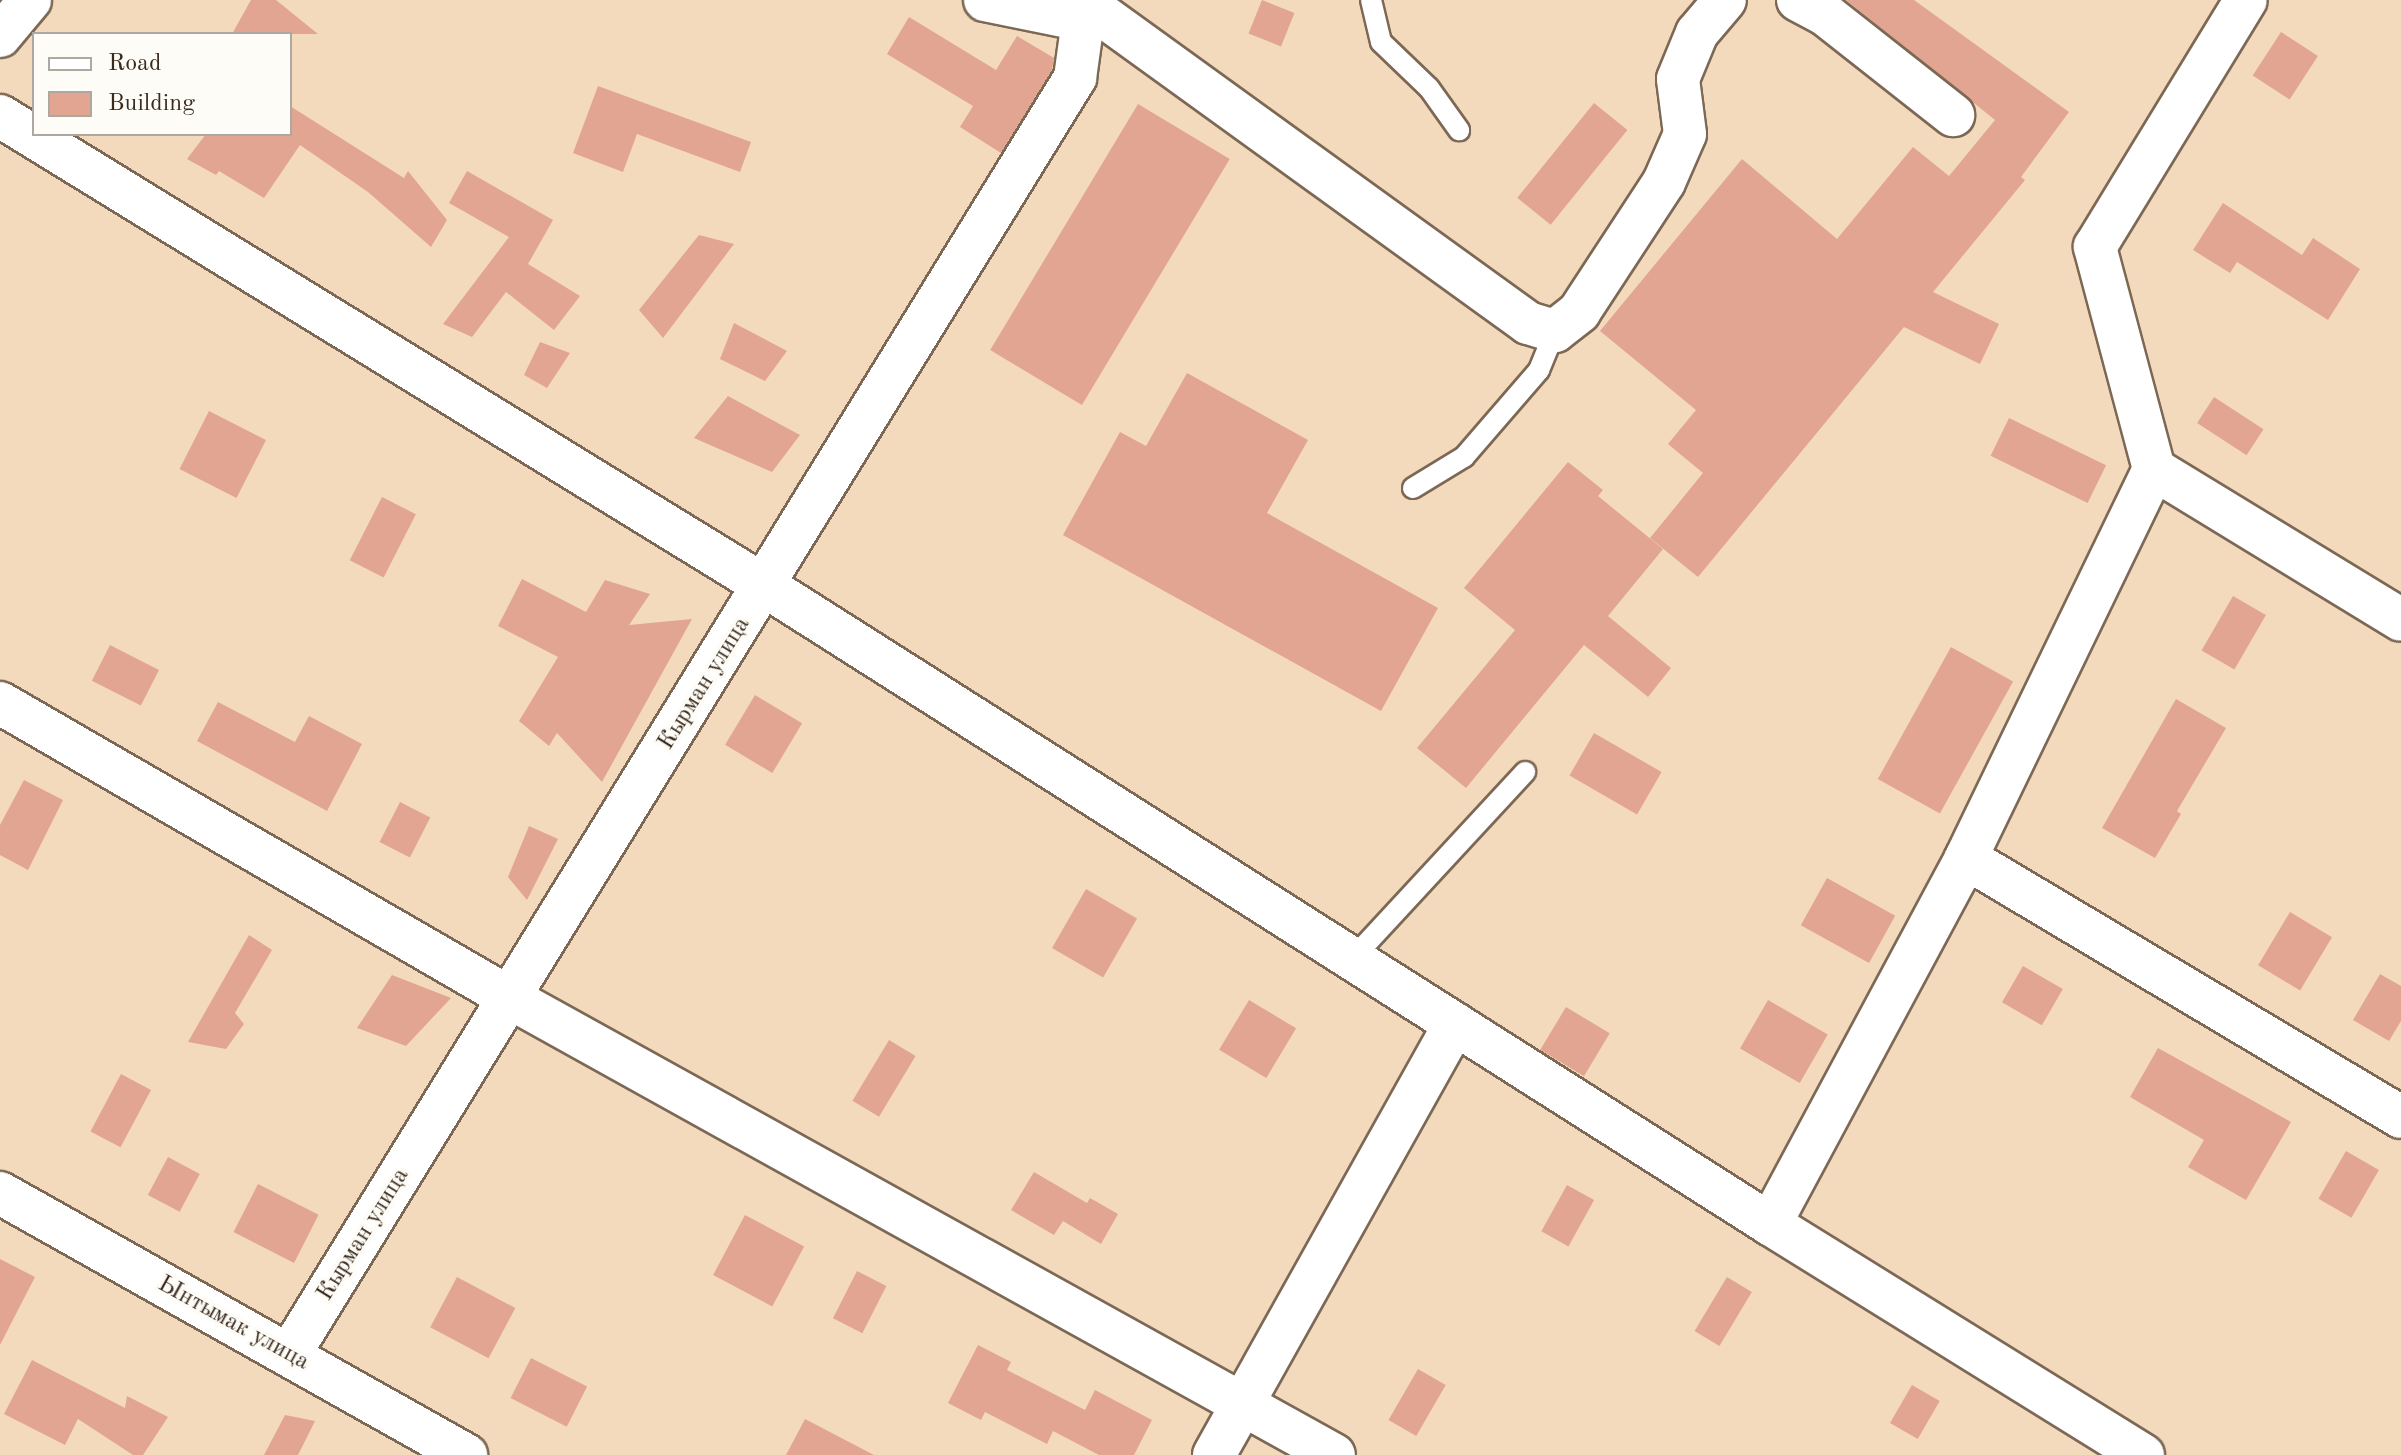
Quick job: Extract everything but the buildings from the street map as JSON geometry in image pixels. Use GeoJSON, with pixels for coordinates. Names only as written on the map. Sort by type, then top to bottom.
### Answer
{"type":"FeatureCollection","features":[{"type":"Feature","properties":{"kind":"street"},"geometry":{"type":"LineString","coordinates":[[0,36],[30,0]]}},
{"type":"Feature","properties":{"kind":"street"},"geometry":{"type":"LineString","coordinates":[[985,0],[1087,8],[1528,323],[1555,331],[1579,312],[1664,182],[1685,134],[1678,79],[1697,33],[1725,0]]}},
{"type":"Feature","properties":{"kind":"street"},"geometry":{"type":"LineString","coordinates":[[1798,0],[1826,15],[1953,115]]}},
{"type":"Feature","properties":{"kind":"street"},"geometry":{"type":"LineString","coordinates":[[1770,1224],[1966,858],[2154,469],[2095,247],[2246,0]]}},
{"type":"Feature","properties":{"kind":"street","name":"Кырман улица"},"geometry":{"type":"LineString","coordinates":[[289,1355],[1075,78],[1087,8]]}},
{"type":"Feature","properties":{"kind":"street"},"geometry":{"type":"LineString","coordinates":[[0,116],[32,136]]}},
{"type":"Feature","properties":{"kind":"street"},"geometry":{"type":"LineString","coordinates":[[33,136],[765,586],[1770,1224],[2143,1455]]}},
{"type":"Feature","properties":{"kind":"street"},"geometry":{"type":"LineString","coordinates":[[2154,469],[2401,620]]}},
{"type":"Feature","properties":{"kind":"street"},"geometry":{"type":"LineString","coordinates":[[0,703],[510,998],[1244,1402],[1334,1455]]}},
{"type":"Feature","properties":{"kind":"street"},"geometry":{"type":"LineString","coordinates":[[1966,858],[2401,1117]]}},
{"type":"Feature","properties":{"kind":"street"},"geometry":{"type":"LineString","coordinates":[[1214,1455],[1455,1024]]}},
{"type":"Feature","properties":{"kind":"street","name":"Ынтымак улица"},"geometry":{"type":"LineString","coordinates":[[0,1193],[466,1455]]}},
{"type":"Feature","properties":{"kind":"lane"},"geometry":{"type":"LineString","coordinates":[[1371,0],[1381,42],[1429,88],[1459,130]]}},
{"type":"Feature","properties":{"kind":"lane"},"geometry":{"type":"LineString","coordinates":[[1413,488],[1464,457],[1539,370],[1555,331]]}},
{"type":"Feature","properties":{"kind":"lane"},"geometry":{"type":"LineString","coordinates":[[1352,959],[1525,772]]}}]}
